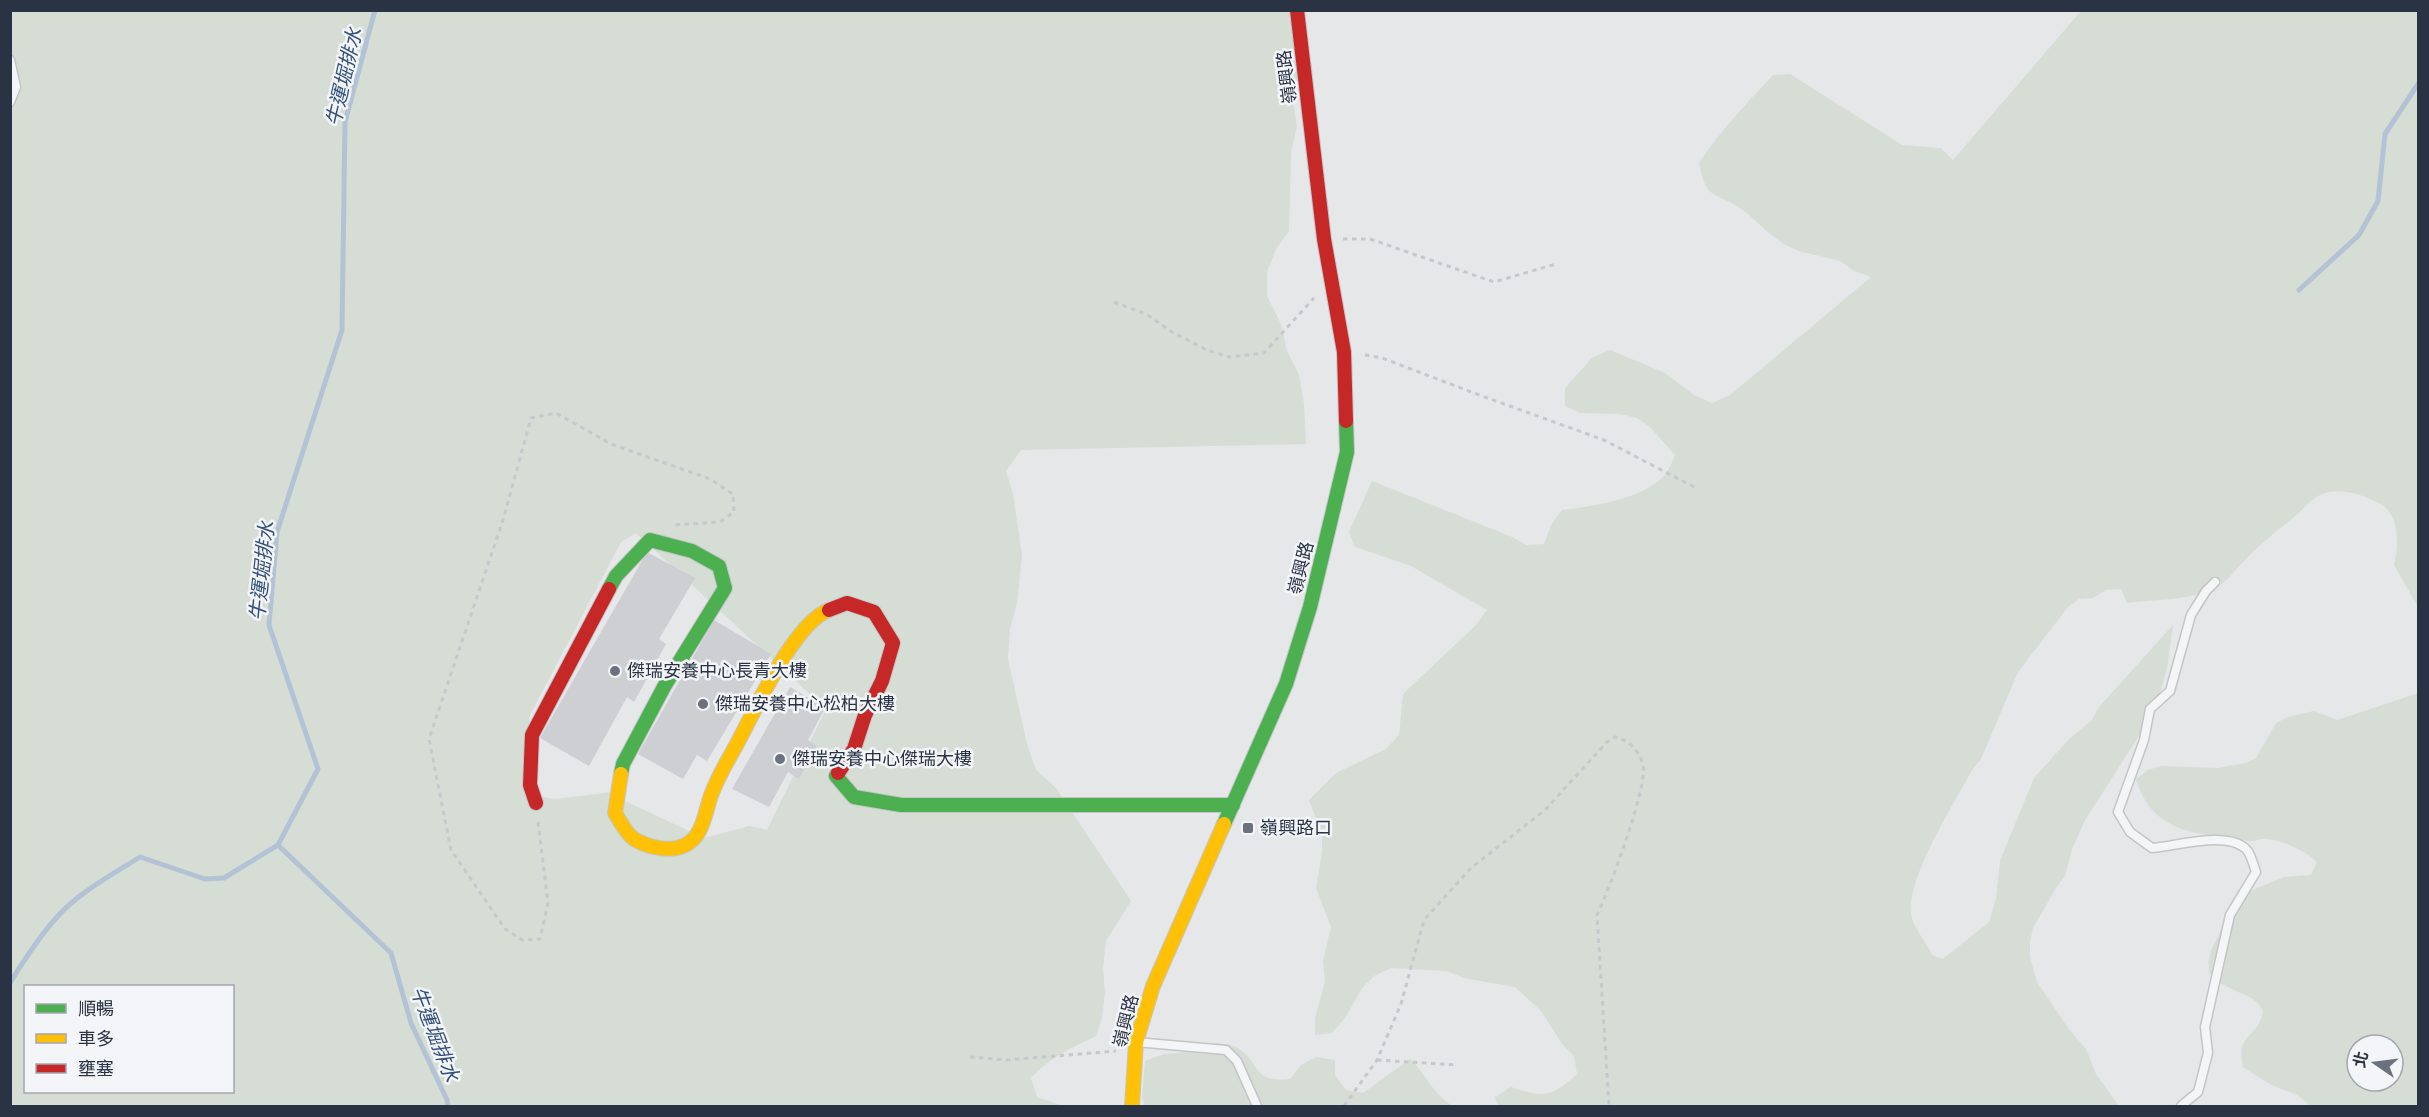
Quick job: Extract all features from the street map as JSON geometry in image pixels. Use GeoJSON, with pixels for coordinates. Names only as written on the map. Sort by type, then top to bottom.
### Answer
{"type":"FeatureCollection","features":[{"type":"Feature","properties":{"kind":"street","name":"嶺興路"},"geometry":{"type":"LineString","coordinates":[[1132,1107],[1136,1042],[1153,986],[1286,684],[1323,554],[1347,452],[1344,352],[1324,239],[1297,10]]}},
{"type":"Feature","properties":{"kind":"street"},"geometry":{"type":"LineString","coordinates":[[536,803],[530,785],[532,735],[616,576],[650,540],[692,551],[719,566],[725,588],[665,685],[623,764],[615,813],[632,838],[657,848],[669,849],[691,842],[699,830],[712,792],[773,675],[794,641],[822,612],[848,603],[874,612],[893,643],[882,681],[865,715],[854,749],[836,776],[855,797],[902,805],[1233,805]]}},
{"type":"Feature","properties":{"kind":"lane"},"geometry":{"type":"LineString","coordinates":[[10,60],[16,87],[10,102]]}},
{"type":"Feature","properties":{"kind":"lane"},"geometry":{"type":"LineString","coordinates":[[2181,1107],[2198,1092],[2208,1053],[2205,1027],[2230,915],[2256,872],[2248,850],[2232,842],[2204,840],[2152,848],[2130,832],[2118,812],[2144,740],[2150,709],[2170,691],[2191,615],[2206,591],[2215,582]]}},
{"type":"Feature","properties":{"kind":"lane"},"geometry":{"type":"LineString","coordinates":[[1136,1042],[1226,1050],[1237,1061],[1257,1107]]}},
{"type":"Feature","properties":{"kind":"path"},"geometry":{"type":"LineString","coordinates":[[1324,239],[1370,239],[1494,282],[1556,264]]}},
{"type":"Feature","properties":{"kind":"path"},"geometry":{"type":"LineString","coordinates":[[1114,302],[1146,314],[1172,332],[1207,350],[1230,357],[1264,353],[1331,278]]}},
{"type":"Feature","properties":{"kind":"path"},"geometry":{"type":"LineString","coordinates":[[1344,352],[1382,358],[1604,440],[1696,488]]}},
{"type":"Feature","properties":{"kind":"path"},"geometry":{"type":"LineString","coordinates":[[536,803],[548,903],[540,939],[522,940],[505,929],[451,850],[429,739],[503,520],[531,418],[556,412],[611,444],[710,479],[733,494],[734,512],[720,522],[671,525]]}},
{"type":"Feature","properties":{"kind":"path"},"geometry":{"type":"LineString","coordinates":[[1344,1107],[1377,1060],[1401,1004],[1424,920],[1471,868],[1545,810],[1607,742],[1615,737],[1626,740],[1634,748],[1643,765],[1640,793],[1609,890],[1598,915],[1609,1107]]}},
{"type":"Feature","properties":{"kind":"path"},"geometry":{"type":"LineString","coordinates":[[970,1057],[1007,1060],[1111,1053],[1136,1042]]}},
{"type":"Feature","properties":{"kind":"path"},"geometry":{"type":"LineString","coordinates":[[1377,1060],[1456,1065]]}},
{"type":"Feature","properties":{"kind":"shaded area"},"geometry":{"type":"Polygon","coordinates":[[[10,11],[1296,11],[1299,71],[1292,97],[1297,126],[1291,152],[1289,231],[1276,249],[1267,272],[1267,296],[1281,324],[1287,351],[1299,375],[1304,404],[1306,444],[1021,450],[1006,471],[1013,494],[1022,555],[1017,603],[1010,629],[1008,659],[1027,744],[1036,770],[1056,788],[1131,901],[1106,941],[1103,968],[1105,993],[1102,1018],[1096,1036],[1054,1058],[1031,1078],[1037,1097],[1063,1106],[11,1106],[10,11]],[[636,533],[621,542],[529,717],[536,796],[555,799],[612,792],[627,802],[704,838],[749,826],[767,830],[826,709],[636,533]]]}},
{"type":"Feature","properties":{"kind":"shaded area"},"geometry":{"type":"Polygon","coordinates":[[[2081,11],[2418,11],[2418,607],[2394,565],[2397,540],[2391,514],[2379,503],[2357,494],[2341,491],[2326,493],[2315,498],[2261,544],[2226,580],[2210,590],[2187,597],[2127,603],[2121,589],[2106,590],[2093,598],[2079,599],[2068,607],[2018,672],[1981,759],[1972,770],[1933,841],[1916,881],[1912,899],[1912,919],[1932,955],[1943,959],[1989,922],[1996,899],[2000,861],[2034,778],[2070,738],[2092,720],[2099,707],[2173,625],[2167,668],[2155,711],[2085,820],[2072,849],[2065,876],[2033,928],[2030,941],[2030,957],[2037,982],[2068,1028],[2086,1049],[2096,1074],[2119,1106],[1498,1106],[1495,1097],[1511,1087],[1540,1094],[1547,1094],[1560,1088],[1577,1074],[1574,1056],[1562,1044],[1542,1012],[1515,987],[1464,978],[1447,971],[1391,968],[1374,976],[1362,988],[1345,1018],[1332,1033],[1315,1035],[1315,1018],[1325,982],[1323,961],[1331,927],[1316,888],[1322,852],[1322,834],[1309,800],[1336,773],[1386,749],[1399,735],[1403,694],[1475,626],[1487,610],[1411,566],[1355,547],[1349,532],[1372,481],[1527,545],[1544,544],[1551,525],[1562,510],[1616,500],[1654,484],[1666,474],[1675,455],[1650,427],[1637,418],[1620,414],[1581,413],[1565,406],[1565,388],[1592,358],[1610,350],[1665,373],[1694,395],[1712,403],[1730,395],[1871,277],[1854,271],[1839,261],[1790,247],[1771,235],[1743,210],[1709,190],[1699,163],[1744,107],[1773,75],[1790,74],[1902,145],[1941,148],[1953,160],[2081,11]]]}},
{"type":"Feature","properties":{"kind":"shaded area"},"geometry":{"type":"Polygon","coordinates":[[[2418,693],[2418,1106],[2309,1106],[2297,1095],[2272,1085],[2243,1067],[2242,1047],[2261,1020],[2263,1010],[2251,998],[2217,981],[2209,972],[2210,953],[2233,898],[2284,877],[2311,875],[2317,862],[2294,847],[2274,840],[2249,841],[2213,836],[2196,833],[2166,822],[2154,812],[2144,798],[2136,779],[2148,770],[2161,766],[2218,768],[2246,763],[2256,758],[2276,723],[2288,717],[2314,711],[2337,720],[2418,693]]]}},
{"type":"Feature","properties":{"kind":"shaded area"},"geometry":{"type":"Polygon","coordinates":[[[1217,1043],[1236,1047],[1250,1059],[1262,1075],[1268,1078],[1290,1079],[1301,1065],[1316,1057],[1335,1060],[1335,1075],[1346,1090],[1363,1093],[1410,1059],[1440,1096],[1453,1106],[1145,1106],[1142,1098],[1145,1061],[1164,1054],[1180,1053],[1217,1043]]]}},
{"type":"Feature","properties":{"kind":"building","name":"傑瑞安養中心長青大樓"},"geometry":{"type":"Polygon","coordinates":[[[647,552],[695,578],[659,639],[666,644],[634,702],[627,697],[589,766],[540,738],[647,552]]]}},
{"type":"Feature","properties":{"kind":"building","name":"傑瑞安養中心松柏大樓"},"geometry":{"type":"Polygon","coordinates":[[[714,620],[771,654],[707,761],[697,755],[683,779],[638,754],[714,620]]]}},
{"type":"Feature","properties":{"kind":"building","name":"傑瑞安養中心傑瑞大樓"},"geometry":{"type":"Polygon","coordinates":[[[790,687],[825,708],[808,740],[817,746],[799,779],[788,772],[769,807],[732,789],[790,687]]]}},
{"type":"Feature","properties":{"kind":"waterway","name":"牛運堀排水"},"geometry":{"type":"LineString","coordinates":[[375,10],[345,122],[342,330],[277,532],[269,625],[318,769],[278,845],[391,953],[411,1023],[448,1106]]}},
{"type":"Feature","properties":{"kind":"waterway"},"geometry":{"type":"LineString","coordinates":[[2299,290],[2359,235],[2378,201],[2385,134],[2418,84]]}},
{"type":"Feature","properties":{"kind":"waterway"},"geometry":{"type":"LineString","coordinates":[[10,983],[26,957],[65,908],[96,884],[140,857],[205,879],[224,878],[278,845]]}},
{"type":"Feature","properties":{"kind":"traffic: fast"},"geometry":{"type":"LineString","coordinates":[[1224,824],[1286,684],[1310,607],[1347,452],[1346,421]]}},
{"type":"Feature","properties":{"kind":"traffic: fast"},"geometry":{"type":"LineString","coordinates":[[609,589],[616,576],[650,540],[692,551],[719,566],[725,588],[665,685],[623,764],[621,774]]}},
{"type":"Feature","properties":{"kind":"traffic: fast"},"geometry":{"type":"LineString","coordinates":[[838,773],[836,776],[854,797],[901,805],[1233,805]]}},
{"type":"Feature","properties":{"kind":"traffic: slow"},"geometry":{"type":"LineString","coordinates":[[621,774],[615,813],[631,837],[647,845],[670,849],[690,842],[702,826],[721,772],[778,667],[803,631],[816,618],[829,610]]}},
{"type":"Feature","properties":{"kind":"traffic: slow"},"geometry":{"type":"LineString","coordinates":[[1132,1106],[1136,1042],[1153,986],[1224,824]]}},
{"type":"Feature","properties":{"kind":"traffic: jam"},"geometry":{"type":"LineString","coordinates":[[1297,10],[1324,239],[1344,352],[1346,421]]}},
{"type":"Feature","properties":{"kind":"traffic: jam"},"geometry":{"type":"LineString","coordinates":[[536,803],[530,785],[532,735],[609,589]]}},
{"type":"Feature","properties":{"kind":"traffic: jam"},"geometry":{"type":"LineString","coordinates":[[829,610],[847,603],[874,612],[893,643],[882,681],[865,715],[854,749],[838,773]]}},
{"type":"Feature","properties":{"kind":"place","name":"傑瑞安養中心長青大樓"},"geometry":{"type":"Point","coordinates":[615,671]}},
{"type":"Feature","properties":{"kind":"place","name":"傑瑞安養中心松柏大樓"},"geometry":{"type":"Point","coordinates":[703,704]}},
{"type":"Feature","properties":{"kind":"place","name":"傑瑞安養中心傑瑞大樓"},"geometry":{"type":"Point","coordinates":[780,759]}},
{"type":"Feature","properties":{"kind":"place","name":"嶺興路口"},"geometry":{"type":"Point","coordinates":[1248,828]}}]}
